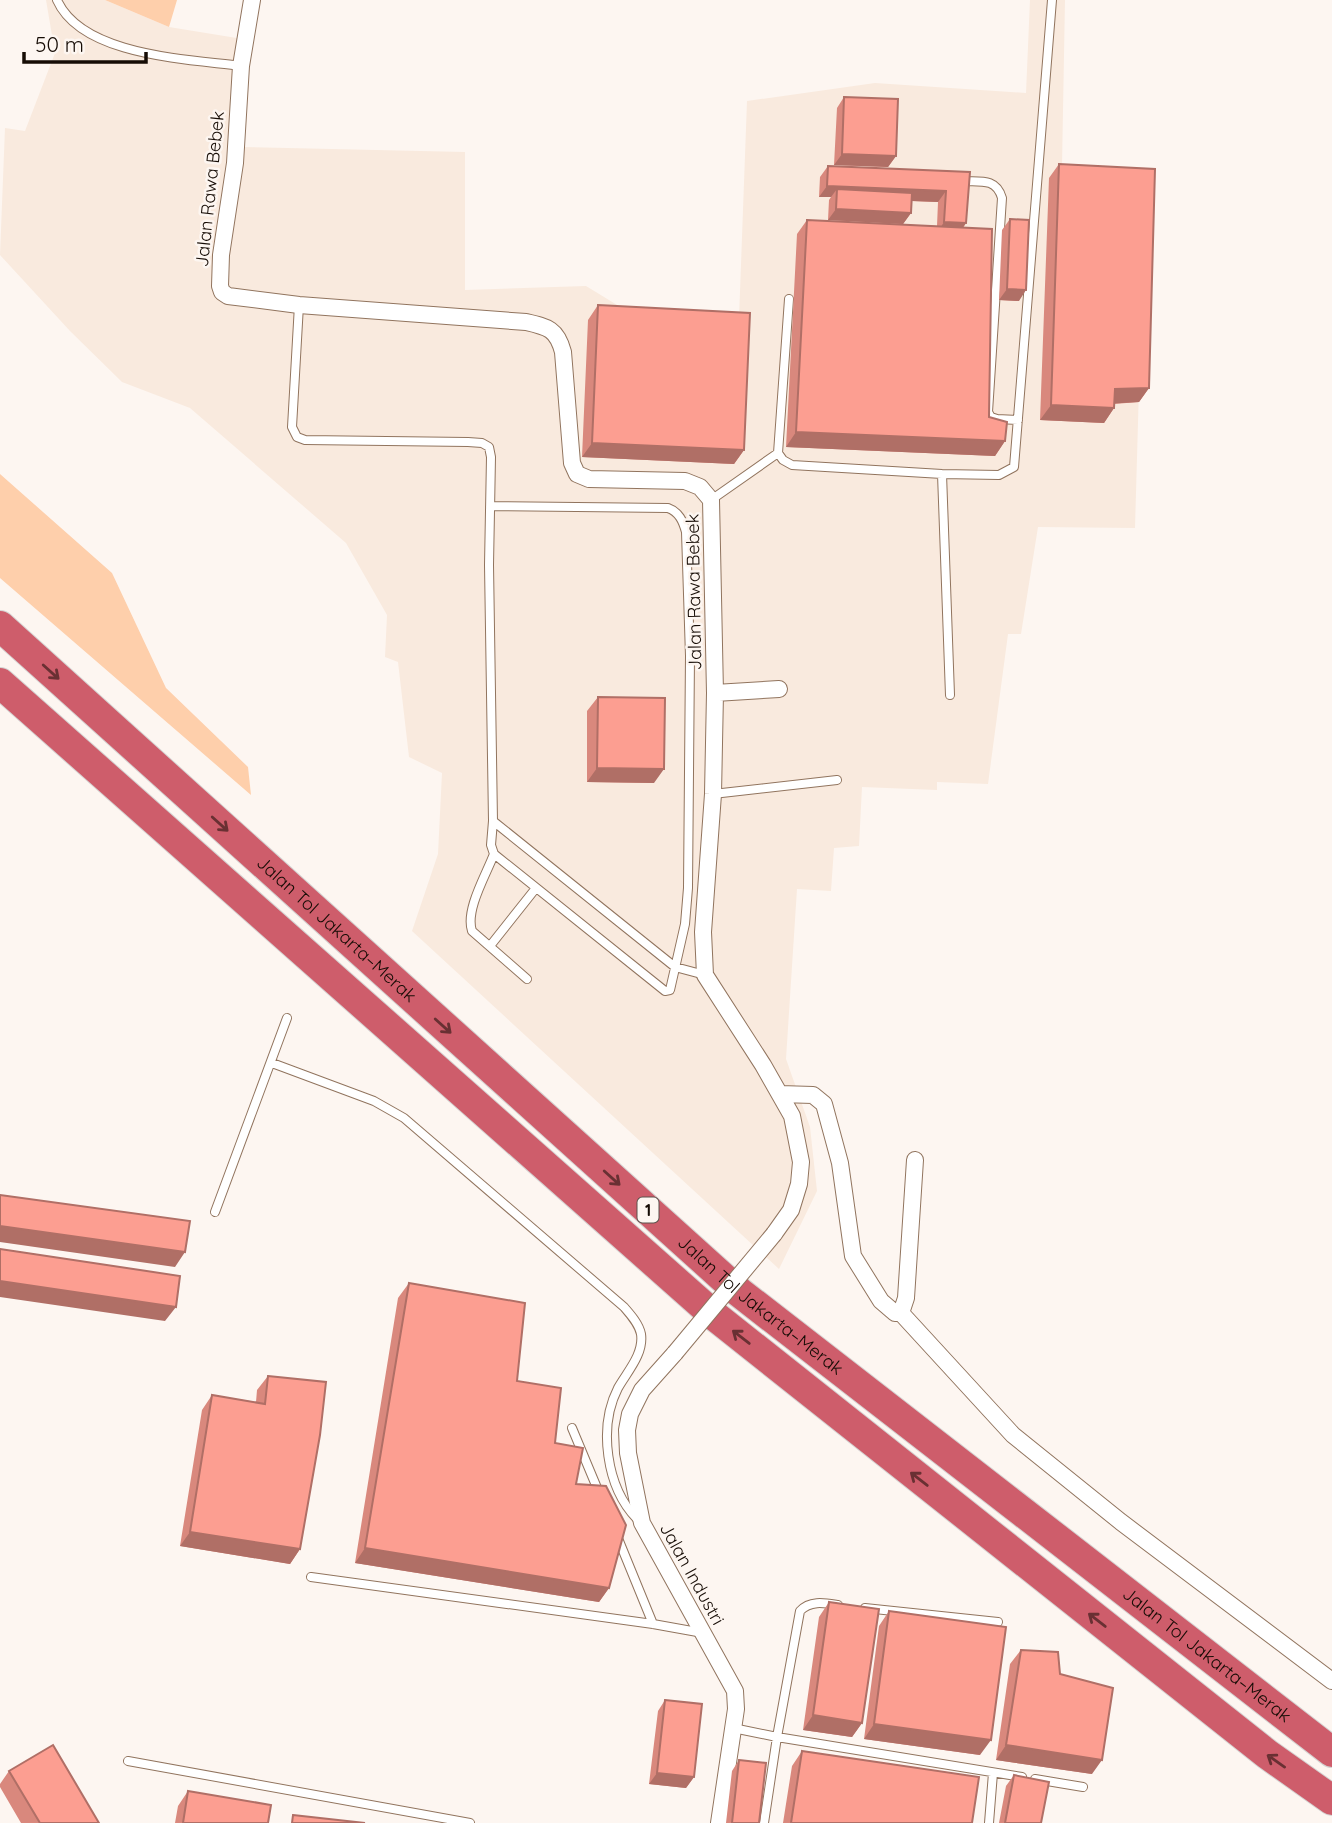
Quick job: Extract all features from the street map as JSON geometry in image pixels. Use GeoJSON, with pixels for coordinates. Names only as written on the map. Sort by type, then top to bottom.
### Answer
{"type":"FeatureCollection","features":[{"type":"Feature","properties":{"kind":"highway","name":"Jalan Tol Jakarta–Merak"},"geometry":{"type":"LineString","coordinates":[[0,626],[738,1292],[1332,1752]]}},
{"type":"Feature","properties":{"kind":"highway","name":"Jalan Tol Jakarta–Merak"},"geometry":{"type":"LineString","coordinates":[[0,683],[716,1317],[1267,1754],[1332,1800]]}},
{"type":"Feature","properties":{"kind":"street","name":"Jalan Rawa Bebek"},"geometry":{"type":"LineString","coordinates":[[252,0],[241,66],[235,163],[221,256],[222,292],[228,296],[299,305],[526,322],[546,327],[559,336],[563,352],[572,463],[577,474],[589,479],[685,481],[700,487],[711,500],[715,693],[713,794],[703,932],[705,975]]}},
{"type":"Feature","properties":{"kind":"street"},"geometry":{"type":"LineString","coordinates":[[715,693],[779,689]]}},
{"type":"Feature","properties":{"kind":"street"},"geometry":{"type":"LineString","coordinates":[[705,975],[780,1094],[813,1095],[824,1104],[839,1163],[853,1256],[881,1301],[895,1313],[901,1314],[1013,1434],[1121,1522],[1332,1681]]}},
{"type":"Feature","properties":{"kind":"street","name":"Jalan Industri"},"geometry":{"type":"LineString","coordinates":[[719,1823],[736,1709],[735,1691],[642,1523],[628,1453],[627,1430],[630,1414],[642,1390],[774,1234],[791,1210],[799,1184],[801,1162],[792,1115],[780,1094]]}},
{"type":"Feature","properties":{"kind":"street"},"geometry":{"type":"LineString","coordinates":[[901,1314],[906,1298],[915,1160]]}},
{"type":"Feature","properties":{"kind":"lane"},"geometry":{"type":"LineString","coordinates":[[57,0],[79,27],[96,38],[163,56],[241,66]]}},
{"type":"Feature","properties":{"kind":"lane"},"geometry":{"type":"LineString","coordinates":[[789,299],[778,453],[783,460],[792,465],[942,474],[999,475],[1014,467],[1052,0]]}},
{"type":"Feature","properties":{"kind":"lane"},"geometry":{"type":"LineString","coordinates":[[954,180],[993,183],[1002,198],[989,412],[991,417],[997,419],[1018,421]]}},
{"type":"Feature","properties":{"kind":"lane"},"geometry":{"type":"LineString","coordinates":[[299,305],[292,427],[297,437],[305,440],[468,442],[489,447],[494,821],[491,845],[494,854],[665,991],[670,990],[685,924],[690,826],[690,656],[686,532],[683,521],[675,510],[668,508],[490,506]]}},
{"type":"Feature","properties":{"kind":"lane"},"geometry":{"type":"LineString","coordinates":[[711,500],[778,453]]}},
{"type":"Feature","properties":{"kind":"lane"},"geometry":{"type":"LineString","coordinates":[[942,474],[950,695]]}},
{"type":"Feature","properties":{"kind":"lane"},"geometry":{"type":"LineString","coordinates":[[713,794],[837,780]]}},
{"type":"Feature","properties":{"kind":"lane"},"geometry":{"type":"LineString","coordinates":[[494,821],[675,967],[705,975]]}},
{"type":"Feature","properties":{"kind":"lane"},"geometry":{"type":"LineString","coordinates":[[494,854],[471,910],[469,922],[472,931],[527,979]]}},
{"type":"Feature","properties":{"kind":"lane"},"geometry":{"type":"LineString","coordinates":[[490,946],[536,888]]}},
{"type":"Feature","properties":{"kind":"lane"},"geometry":{"type":"LineString","coordinates":[[215,1212],[287,1018]]}},
{"type":"Feature","properties":{"kind":"lane"},"geometry":{"type":"LineString","coordinates":[[272,1063],[374,1101],[404,1118],[634,1318],[641,1335],[639,1350],[618,1388],[610,1409],[607,1433],[609,1458],[616,1484],[628,1509],[642,1523]]}},
{"type":"Feature","properties":{"kind":"lane"},"geometry":{"type":"LineString","coordinates":[[572,1428],[602,1500]]}},
{"type":"Feature","properties":{"kind":"lane"},"geometry":{"type":"LineString","coordinates":[[612,1524],[653,1624]]}},
{"type":"Feature","properties":{"kind":"lane"},"geometry":{"type":"LineString","coordinates":[[311,1577],[703,1633]]}},
{"type":"Feature","properties":{"kind":"lane"},"geometry":{"type":"LineString","coordinates":[[764,1823],[800,1611],[806,1605],[824,1603],[998,1622]]}},
{"type":"Feature","properties":{"kind":"lane"},"geometry":{"type":"LineString","coordinates":[[733,1728],[1083,1787]]}},
{"type":"Feature","properties":{"kind":"lane"},"geometry":{"type":"LineString","coordinates":[[128,1761],[470,1823]]}},
{"type":"Feature","properties":{"kind":"lane"},"geometry":{"type":"LineString","coordinates":[[989,1823],[993,1773]]}},
{"type":"Feature","properties":{"kind":"shaded area"},"geometry":{"type":"Polygon","coordinates":[[[46,0],[105,0],[169,27],[249,40],[241,147],[465,152],[465,290],[586,286],[627,311],[739,319],[747,101],[875,83],[1026,93],[1030,0],[1065,0],[1062,166],[1145,177],[1135,528],[1038,527],[1021,634],[1008,634],[988,784],[937,782],[937,790],[862,787],[859,846],[834,848],[831,891],[797,889],[786,1059],[810,1127],[817,1191],[779,1269],[412,931],[438,854],[442,773],[409,757],[398,662],[385,657],[387,615],[346,543],[190,408],[122,382],[70,331],[0,255],[5,128],[25,131],[55,53],[46,0]]]}},
{"type":"Feature","properties":{"kind":"shaded area"},"geometry":{"type":"Polygon","coordinates":[[[105,0],[177,0],[169,27],[105,0]]]}},
{"type":"Feature","properties":{"kind":"shaded area"},"geometry":{"type":"Polygon","coordinates":[[[0,474],[112,573],[166,688],[248,767],[251,795],[0,578],[0,474]]]}},
{"type":"Feature","properties":{"kind":"building"},"geometry":{"type":"Polygon","coordinates":[[[844,97],[898,99],[896,156],[842,154],[844,97]]]}},
{"type":"Feature","properties":{"kind":"building"},"geometry":{"type":"Polygon","coordinates":[[[1059,164],[1155,169],[1149,388],[1115,389],[1114,408],[1051,405],[1059,164]]]}},
{"type":"Feature","properties":{"kind":"building"},"geometry":{"type":"Polygon","coordinates":[[[828,166],[970,172],[966,223],[944,222],[946,191],[827,186],[828,166]]]}},
{"type":"Feature","properties":{"kind":"building"},"geometry":{"type":"Polygon","coordinates":[[[837,189],[912,193],[911,213],[836,209],[837,189]]]}},
{"type":"Feature","properties":{"kind":"building"},"geometry":{"type":"Polygon","coordinates":[[[1010,219],[1029,220],[1026,290],[1007,289],[1010,219]]]}},
{"type":"Feature","properties":{"kind":"building"},"geometry":{"type":"Polygon","coordinates":[[[807,220],[992,229],[989,417],[1007,422],[1005,441],[796,432],[807,220]]]}},
{"type":"Feature","properties":{"kind":"building"},"geometry":{"type":"Polygon","coordinates":[[[598,305],[750,313],[744,450],[592,443],[598,305]]]}},
{"type":"Feature","properties":{"kind":"building"},"geometry":{"type":"Polygon","coordinates":[[[598,697],[665,698],[664,769],[597,768],[598,697]]]}},
{"type":"Feature","properties":{"kind":"building"},"geometry":{"type":"Polygon","coordinates":[[[0,1195],[190,1221],[185,1252],[0,1226],[0,1195]]]}},
{"type":"Feature","properties":{"kind":"building"},"geometry":{"type":"Polygon","coordinates":[[[0,1249],[180,1276],[176,1307],[0,1281],[0,1249]]]}},
{"type":"Feature","properties":{"kind":"building"},"geometry":{"type":"Polygon","coordinates":[[[409,1283],[525,1303],[517,1381],[561,1388],[555,1443],[583,1448],[576,1484],[606,1486],[626,1525],[609,1588],[365,1548],[409,1283]]]}},
{"type":"Feature","properties":{"kind":"building"},"geometry":{"type":"Polygon","coordinates":[[[268,1376],[326,1382],[320,1435],[300,1549],[190,1532],[212,1395],[265,1404],[268,1376]]]}},
{"type":"Feature","properties":{"kind":"building"},"geometry":{"type":"Polygon","coordinates":[[[829,1602],[879,1609],[862,1723],[813,1715],[829,1602]]]}},
{"type":"Feature","properties":{"kind":"building"},"geometry":{"type":"Polygon","coordinates":[[[889,1611],[1006,1627],[991,1740],[874,1724],[889,1611]]]}},
{"type":"Feature","properties":{"kind":"building"},"geometry":{"type":"Polygon","coordinates":[[[1021,1650],[1058,1652],[1060,1674],[1113,1688],[1102,1760],[1006,1745],[1021,1650]]]}},
{"type":"Feature","properties":{"kind":"building"},"geometry":{"type":"Polygon","coordinates":[[[665,1700],[702,1704],[694,1777],[657,1773],[665,1700]]]}},
{"type":"Feature","properties":{"kind":"building"},"geometry":{"type":"Polygon","coordinates":[[[53,1745],[99,1823],[40,1823],[9,1771],[53,1745]]]}},
{"type":"Feature","properties":{"kind":"building"},"geometry":{"type":"Polygon","coordinates":[[[802,1751],[979,1777],[972,1823],[791,1823],[802,1751]]]}},
{"type":"Feature","properties":{"kind":"building"},"geometry":{"type":"Polygon","coordinates":[[[739,1760],[766,1763],[759,1823],[732,1823],[739,1760]]]}},
{"type":"Feature","properties":{"kind":"building"},"geometry":{"type":"Polygon","coordinates":[[[1014,1775],[1049,1782],[1041,1823],[1005,1823],[1014,1775]]]}},
{"type":"Feature","properties":{"kind":"building"},"geometry":{"type":"Polygon","coordinates":[[[188,1791],[271,1805],[268,1823],[183,1823],[188,1791]]]}},
{"type":"Feature","properties":{"kind":"building"},"geometry":{"type":"Polygon","coordinates":[[[293,1815],[365,1823],[292,1823],[293,1815]]]}}]}
